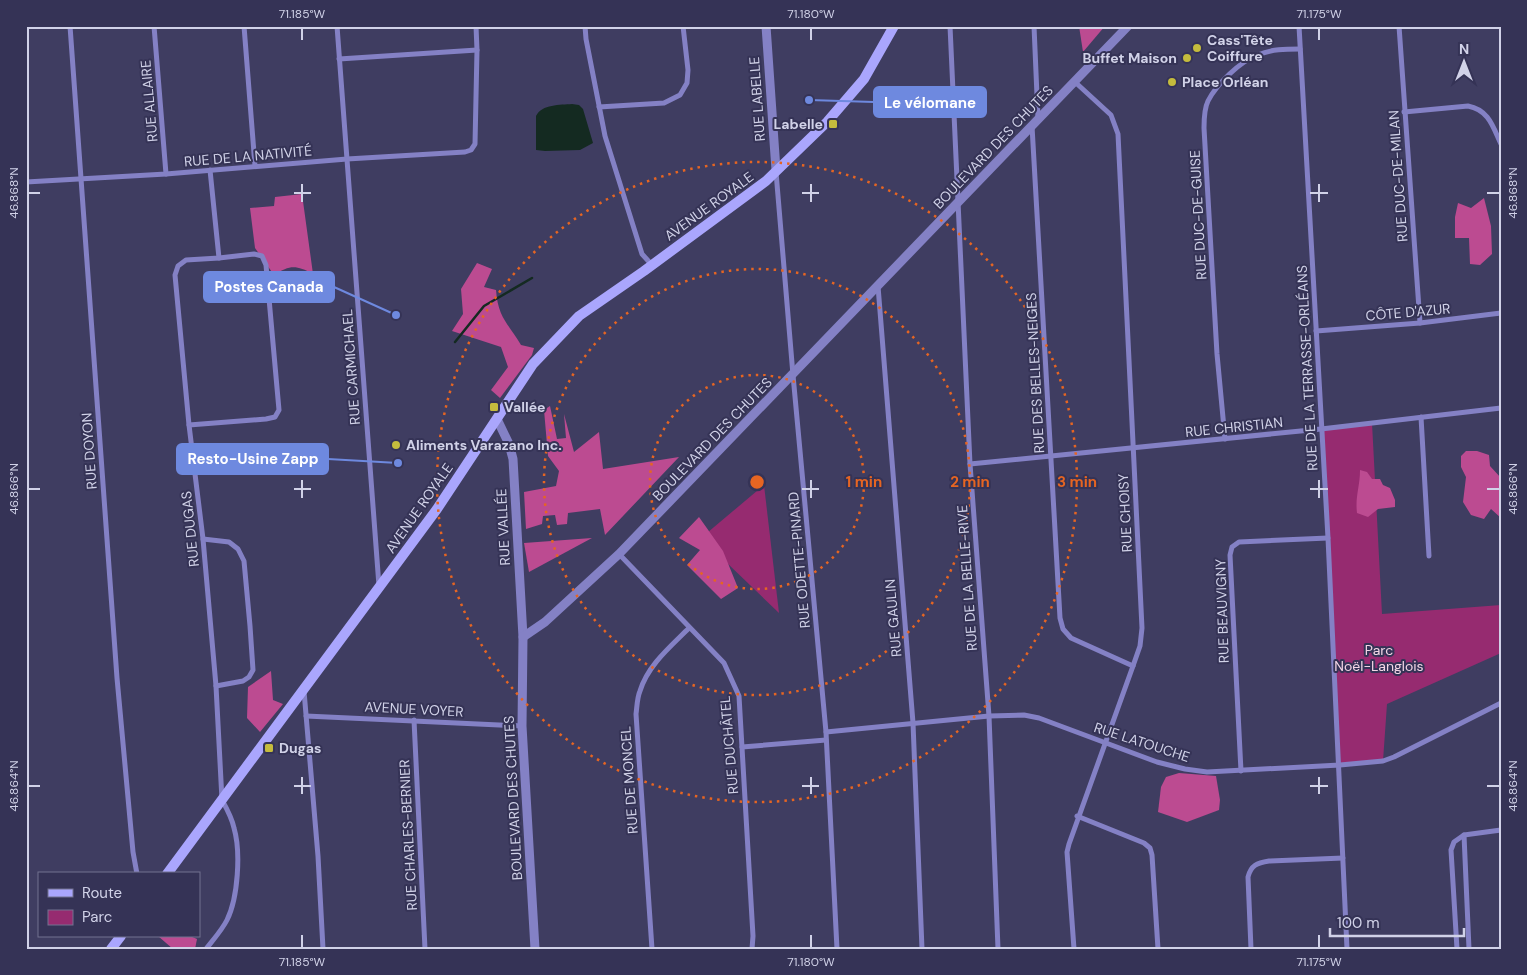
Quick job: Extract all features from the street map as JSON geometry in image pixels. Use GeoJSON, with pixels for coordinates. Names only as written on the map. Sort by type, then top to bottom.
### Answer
{"type":"FeatureCollection","features":[{"type":"Feature","properties":{"kind":"main road","name":"AVENUE ROYALE"},"geometry":{"type":"LineString","coordinates":[[168,872],[437,509],[533,364],[579,316],[766,181],[827,122],[864,80],[894,26]]}},
{"type":"Feature","properties":{"kind":"main road"},"geometry":{"type":"LineString","coordinates":[[111,949],[119,938]]}},
{"type":"Feature","properties":{"kind":"street","name":"RUE DOYON"},"geometry":{"type":"LineString","coordinates":[[70,26],[117,678],[133,852],[137,872]]}},
{"type":"Feature","properties":{"kind":"street","name":"RUE ALLAIRE"},"geometry":{"type":"LineString","coordinates":[[154,26],[166,174]]}},
{"type":"Feature","properties":{"kind":"street"},"geometry":{"type":"LineString","coordinates":[[244,26],[255,166]]}},
{"type":"Feature","properties":{"kind":"street","name":"RUE CARMICHAEL"},"geometry":{"type":"LineString","coordinates":[[337,26],[379,586]]}},
{"type":"Feature","properties":{"kind":"street"},"geometry":{"type":"LineString","coordinates":[[339,59],[477,50],[476,26]]}},
{"type":"Feature","properties":{"kind":"street"},"geometry":{"type":"LineString","coordinates":[[585,26],[605,136],[642,254],[652,265]]}},
{"type":"Feature","properties":{"kind":"street"},"geometry":{"type":"LineString","coordinates":[[599,107],[664,103],[680,94],[687,82],[688,70],[683,26]]}},
{"type":"Feature","properties":{"kind":"street","name":"RUE LABELLE"},"geometry":{"type":"LineString","coordinates":[[766,26],[776,170]]}},
{"type":"Feature","properties":{"kind":"street","name":"RUE DE LA BELLE-RIVE"},"geometry":{"type":"LineString","coordinates":[[950,26],[970,464],[989,716],[998,949]]}},
{"type":"Feature","properties":{"kind":"street","name":"RUE DES BELLES-NEIGES"},"geometry":{"type":"LineString","coordinates":[[1034,26],[1035,123],[1060,618],[1063,629],[1070,638],[1133,666]]}},
{"type":"Feature","properties":{"kind":"street","name":"BOULEVARD DES CHUTES"},"geometry":{"type":"LineString","coordinates":[[535,949],[522,726],[523,637],[546,622],[620,554],[1128,26]]}},
{"type":"Feature","properties":{"kind":"street","name":"RUE DE LA TERRASSE-ORLÉANS"},"geometry":{"type":"LineString","coordinates":[[1299,26],[1340,766],[1347,949]]}},
{"type":"Feature","properties":{"kind":"street","name":"RUE DUC-DE-MILAN"},"geometry":{"type":"LineString","coordinates":[[1399,26],[1420,323]]}},
{"type":"Feature","properties":{"kind":"street","name":"RUE DUC-DE-GUISE"},"geometry":{"type":"LineString","coordinates":[[1225,439],[1216,344],[1205,112],[1207,102],[1213,94],[1247,60],[1260,54],[1280,49],[1300,49]]}},
{"type":"Feature","properties":{"kind":"street","name":"RUE DE LA NATIVITÉ"},"geometry":{"type":"LineString","coordinates":[[26,182],[166,174],[465,152],[471,150],[475,144],[477,50]]}},
{"type":"Feature","properties":{"kind":"street","name":"RUE CHOISY"},"geometry":{"type":"LineString","coordinates":[[1074,949],[1067,852],[1077,816],[1140,646],[1142,628],[1118,134],[1111,115],[1075,82]]}},
{"type":"Feature","properties":{"kind":"street"},"geometry":{"type":"LineString","coordinates":[[1404,112],[1468,106],[1478,108],[1492,124],[1501,144]]}},
{"type":"Feature","properties":{"kind":"street"},"geometry":{"type":"LineString","coordinates":[[189,425],[266,419],[275,417],[279,410],[266,265],[262,256],[254,254],[218,258],[210,170]]}},
{"type":"Feature","properties":{"kind":"street","name":"RUE ODETTE-PINARD"},"geometry":{"type":"LineString","coordinates":[[776,170],[792,375],[826,732],[836,949]]}},
{"type":"Feature","properties":{"kind":"street","name":"RUE DUGAS"},"geometry":{"type":"LineString","coordinates":[[218,258],[186,260],[178,266],[176,275],[189,425],[203,538],[216,686],[222,800]]}},
{"type":"Feature","properties":{"kind":"street","name":"RUE GAULIN"},"geometry":{"type":"LineString","coordinates":[[878,286],[913,723],[922,949]]}},
{"type":"Feature","properties":{"kind":"street","name":"CÔTE D'AZUR"},"geometry":{"type":"LineString","coordinates":[[1316,331],[1420,323],[1501,313]]}},
{"type":"Feature","properties":{"kind":"street","name":"RUE CHRISTIAN"},"geometry":{"type":"LineString","coordinates":[[970,464],[1321,430],[1501,408]]}},
{"type":"Feature","properties":{"kind":"street","name":"RUE VALLÉE"},"geometry":{"type":"LineString","coordinates":[[497,418],[509,444],[513,459],[523,637]]}},
{"type":"Feature","properties":{"kind":"street"},"geometry":{"type":"LineString","coordinates":[[1420,418],[1428,556]]}},
{"type":"Feature","properties":{"kind":"street"},"geometry":{"type":"LineString","coordinates":[[203,538],[229,542],[238,549],[244,561],[250,626],[253,670],[249,677],[243,681],[216,686]]}},
{"type":"Feature","properties":{"kind":"street","name":"RUE BEAUVIGNY"},"geometry":{"type":"LineString","coordinates":[[1241,771],[1230,555],[1232,547],[1239,542],[1328,538]]}},
{"type":"Feature","properties":{"kind":"street","name":"RUE DUCHÂTEL"},"geometry":{"type":"LineString","coordinates":[[620,554],[724,663],[739,696],[753,936],[752,949]]}},
{"type":"Feature","properties":{"kind":"street","name":"RUE DE MONCEL"},"geometry":{"type":"LineString","coordinates":[[652,949],[636,714],[639,692],[646,675],[689,628]]}},
{"type":"Feature","properties":{"kind":"street"},"geometry":{"type":"LineString","coordinates":[[304,691],[318,856],[323,949]]}},
{"type":"Feature","properties":{"kind":"street","name":"RUE LATOUCHE"},"geometry":{"type":"LineString","coordinates":[[826,732],[989,716],[1024,715],[1038,718],[1157,762],[1207,772],[1241,771],[1340,766],[1383,761],[1501,703]]}},
{"type":"Feature","properties":{"kind":"street","name":"AVENUE VOYER"},"geometry":{"type":"LineString","coordinates":[[306,716],[522,726]]}},
{"type":"Feature","properties":{"kind":"street","name":"RUE CHARLES-BERNIER"},"geometry":{"type":"LineString","coordinates":[[414,720],[425,949]]}},
{"type":"Feature","properties":{"kind":"street"},"geometry":{"type":"LineString","coordinates":[[742,747],[826,740]]}},
{"type":"Feature","properties":{"kind":"street"},"geometry":{"type":"LineString","coordinates":[[206,949],[226,921],[233,903],[236,882],[237,854],[235,831],[230,815],[222,800]]}},
{"type":"Feature","properties":{"kind":"street"},"geometry":{"type":"LineString","coordinates":[[1077,816],[1144,842],[1150,848],[1158,949]]}},
{"type":"Feature","properties":{"kind":"street"},"geometry":{"type":"LineString","coordinates":[[1457,949],[1451,850],[1454,842],[1464,834],[1501,830]]}},
{"type":"Feature","properties":{"kind":"street"},"geometry":{"type":"LineString","coordinates":[[1464,834],[1469,949]]}},
{"type":"Feature","properties":{"kind":"street"},"geometry":{"type":"LineString","coordinates":[[1252,949],[1248,877],[1250,868],[1258,863],[1269,861],[1343,858]]}},
{"type":"Feature","properties":{"kind":"green space","name":"Parc Noël-Langlois"},"geometry":{"type":"Polygon","coordinates":[[[1372,423],[1382,614],[1501,605],[1501,653],[1387,704],[1383,761],[1340,765],[1321,429],[1372,423]]]}},
{"type":"Feature","properties":{"kind":"green space"},"geometry":{"type":"Polygon","coordinates":[[[764,485],[779,613],[701,538],[764,485]]]}},
{"type":"Feature","properties":{"kind":"shaded area"},"geometry":{"type":"Polygon","coordinates":[[[1079,26],[1105,26],[1083,52],[1079,26]]]}},
{"type":"Feature","properties":{"kind":"shaded area"},"geometry":{"type":"Polygon","coordinates":[[[579,105],[583,109],[593,143],[580,150],[536,150],[536,116],[539,112],[547,107],[579,105]]]}},
{"type":"Feature","properties":{"kind":"shaded area"},"geometry":{"type":"Polygon","coordinates":[[[302,194],[313,274],[293,267],[284,269],[274,275],[255,248],[250,208],[274,206],[275,197],[302,194]]]}},
{"type":"Feature","properties":{"kind":"shaded area"},"geometry":{"type":"Polygon","coordinates":[[[1484,198],[1491,226],[1492,254],[1480,265],[1470,264],[1469,238],[1455,238],[1455,217],[1458,203],[1471,208],[1484,198]]]}},
{"type":"Feature","properties":{"kind":"shaded area"},"geometry":{"type":"Polygon","coordinates":[[[477,263],[492,269],[484,287],[496,290],[497,300],[504,320],[521,345],[534,348],[532,355],[500,398],[491,390],[508,367],[501,347],[452,331],[463,314],[461,289],[477,263]]]}},
{"type":"Feature","properties":{"kind":"shaded area"},"geometry":{"type":"Polygon","coordinates":[[[550,406],[557,439],[566,438],[564,414],[574,452],[599,432],[603,469],[679,457],[605,535],[600,509],[568,513],[567,524],[557,525],[555,515],[543,516],[542,524],[526,529],[524,492],[556,486],[559,471],[548,456],[544,410],[550,406]]]}},
{"type":"Feature","properties":{"kind":"shaded area"},"geometry":{"type":"Polygon","coordinates":[[[1466,451],[1477,451],[1489,455],[1490,466],[1501,478],[1501,518],[1491,509],[1484,519],[1471,515],[1463,502],[1466,477],[1461,467],[1461,456],[1466,451]]]}},
{"type":"Feature","properties":{"kind":"shaded area"},"geometry":{"type":"Polygon","coordinates":[[[1360,470],[1367,472],[1372,479],[1380,479],[1383,485],[1390,488],[1395,500],[1395,507],[1378,509],[1368,517],[1357,513],[1360,470]]]}},
{"type":"Feature","properties":{"kind":"shaded area"},"geometry":{"type":"Polygon","coordinates":[[[699,517],[723,551],[738,588],[721,599],[687,565],[700,550],[679,538],[699,517]]]}},
{"type":"Feature","properties":{"kind":"shaded area"},"geometry":{"type":"Polygon","coordinates":[[[592,538],[529,572],[524,543],[592,538]]]}},
{"type":"Feature","properties":{"kind":"shaded area"},"geometry":{"type":"Polygon","coordinates":[[[271,671],[273,700],[283,704],[260,732],[247,718],[248,687],[271,671]]]}},
{"type":"Feature","properties":{"kind":"shaded area"},"geometry":{"type":"Polygon","coordinates":[[[1179,773],[1216,776],[1220,800],[1219,810],[1187,822],[1158,812],[1161,787],[1166,777],[1179,773]]]}},
{"type":"Feature","properties":{"kind":"shaded area"},"geometry":{"type":"Polygon","coordinates":[[[160,938],[197,939],[195,949],[173,949],[160,938]]]}},
{"type":"Feature","properties":{"kind":"waterway"},"geometry":{"type":"LineString","coordinates":[[455,342],[484,306],[532,278]]}},
{"type":"Feature","properties":{"kind":"place","name":"Cass'Tête Coiffure"},"geometry":{"type":"Point","coordinates":[1197,48]}},
{"type":"Feature","properties":{"kind":"place","name":"Buffet Maison"},"geometry":{"type":"Point","coordinates":[1187,58]}},
{"type":"Feature","properties":{"kind":"place","name":"Place Orléan"},"geometry":{"type":"Point","coordinates":[1172,82]}},
{"type":"Feature","properties":{"kind":"place","name":"Le vélomane"},"geometry":{"type":"Point","coordinates":[809,100]}},
{"type":"Feature","properties":{"kind":"place","name":"Labelle"},"geometry":{"type":"Point","coordinates":[833,124]}},
{"type":"Feature","properties":{"kind":"place","name":"Postes Canada"},"geometry":{"type":"Point","coordinates":[396,315]}},
{"type":"Feature","properties":{"kind":"place","name":"Vallée"},"geometry":{"type":"Point","coordinates":[494,407]}},
{"type":"Feature","properties":{"kind":"place","name":"Aliments Varazano Inc."},"geometry":{"type":"Point","coordinates":[396,445]}},
{"type":"Feature","properties":{"kind":"place","name":"Resto-Usine Zapp"},"geometry":{"type":"Point","coordinates":[398,463]}},
{"type":"Feature","properties":{"kind":"place","name":"Dugas"},"geometry":{"type":"Point","coordinates":[269,748]}}]}
